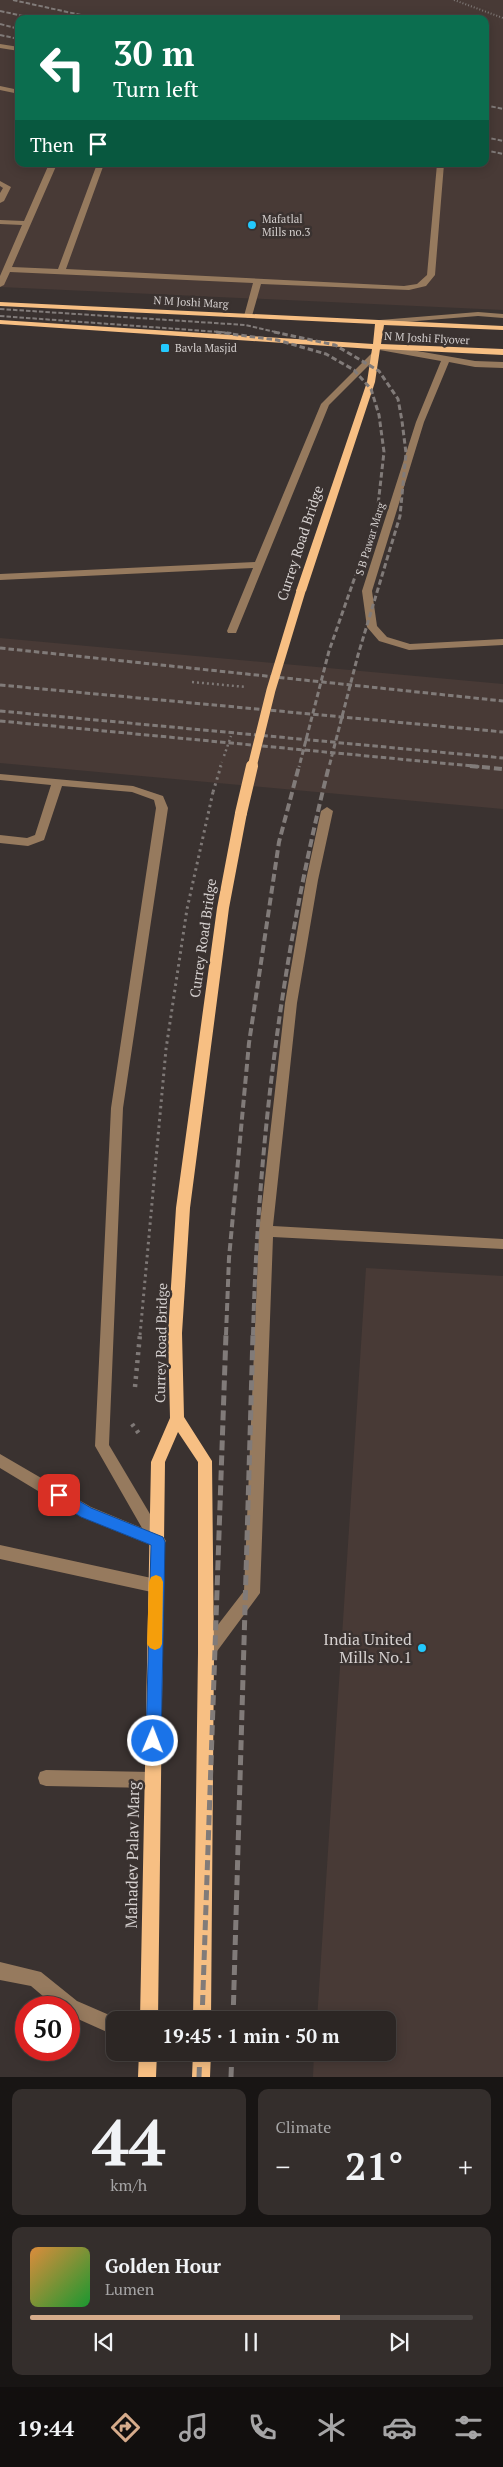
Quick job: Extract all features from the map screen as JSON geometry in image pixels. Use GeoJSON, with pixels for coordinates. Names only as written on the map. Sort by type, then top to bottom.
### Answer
{"type":"FeatureCollection","features":[{"type":"Feature","properties":{"kind":"main road","name":"N M Joshi Marg"},"geometry":{"type":"LineString","coordinates":[[0,304],[380,322]]}},
{"type":"Feature","properties":{"kind":"main road"},"geometry":{"type":"LineString","coordinates":[[0,322],[376,351],[380,322]]}},
{"type":"Feature","properties":{"kind":"main road","name":"N M Joshi Flyover"},"geometry":{"type":"LineString","coordinates":[[380,322],[503,328]]}},
{"type":"Feature","properties":{"kind":"main road","name":"N M Joshi Flyover"},"geometry":{"type":"LineString","coordinates":[[376,351],[503,352]]}},
{"type":"Feature","properties":{"kind":"main road","name":"Currey Road Bridge"},"geometry":{"type":"LineString","coordinates":[[158,1542],[158,1462],[177,1418],[175,1333],[183,1208],[223,908],[241,813],[271,690],[312,556],[371,382],[376,351]]}},
{"type":"Feature","properties":{"kind":"main road"},"geometry":{"type":"LineString","coordinates":[[177,1418],[205,1461],[206,1653],[202,2011]]}},
{"type":"Feature","properties":{"kind":"main road","name":"Mahadev Palav Marg"},"geometry":{"type":"LineString","coordinates":[[149,2011],[158,1542]]}},
{"type":"Feature","properties":{"kind":"main road"},"geometry":{"type":"LineString","coordinates":[[147,2077],[148,2061]]}},
{"type":"Feature","properties":{"kind":"main road"},"geometry":{"type":"LineString","coordinates":[[201,2077],[202,2061]]}},
{"type":"Feature","properties":{"kind":"street"},"geometry":{"type":"LineString","coordinates":[[0,46],[15,48]]}},
{"type":"Feature","properties":{"kind":"street"},"geometry":{"type":"LineString","coordinates":[[0,88],[15,91]]}},
{"type":"Feature","properties":{"kind":"street"},"geometry":{"type":"LineString","coordinates":[[0,285],[52,167]]}},
{"type":"Feature","properties":{"kind":"street"},"geometry":{"type":"LineString","coordinates":[[62,270],[100,167]]}},
{"type":"Feature","properties":{"kind":"street"},"geometry":{"type":"LineString","coordinates":[[7,269],[62,270],[404,288],[421,287],[431,275],[441,167]]}},
{"type":"Feature","properties":{"kind":"street"},"geometry":{"type":"LineString","coordinates":[[0,183],[7,187],[0,201]]}},
{"type":"Feature","properties":{"kind":"street"},"geometry":{"type":"LineString","coordinates":[[0,222],[27,223]]}},
{"type":"Feature","properties":{"kind":"street"},"geometry":{"type":"LineString","coordinates":[[248,316],[258,281]]}},
{"type":"Feature","properties":{"kind":"street"},"geometry":{"type":"LineString","coordinates":[[380,322],[478,314],[503,316]]}},
{"type":"Feature","properties":{"kind":"street"},"geometry":{"type":"LineString","coordinates":[[232,631],[325,404],[376,351],[475,364],[503,365]]}},
{"type":"Feature","properties":{"kind":"street","name":"S B Pawar Marg"},"geometry":{"type":"LineString","coordinates":[[446,359],[420,422],[367,591],[372,627],[383,639],[409,648],[503,642]]}},
{"type":"Feature","properties":{"kind":"street"},"geometry":{"type":"LineString","coordinates":[[0,577],[259,565]]}},
{"type":"Feature","properties":{"kind":"street"},"geometry":{"type":"LineString","coordinates":[[0,777],[133,789],[150,793],[159,798],[162,808],[118,1108],[102,1446],[158,1542]]}},
{"type":"Feature","properties":{"kind":"street"},"geometry":{"type":"LineString","coordinates":[[0,839],[28,842],[40,838],[58,782]]}},
{"type":"Feature","properties":{"kind":"street"},"geometry":{"type":"LineString","coordinates":[[206,1653],[252,1593],[266,1231],[291,1002],[312,880],[327,811]]}},
{"type":"Feature","properties":{"kind":"street"},"geometry":{"type":"LineString","coordinates":[[266,1231],[503,1244]]}},
{"type":"Feature","properties":{"kind":"street"},"geometry":{"type":"LineString","coordinates":[[0,1460],[86,1512],[158,1542]]}},
{"type":"Feature","properties":{"kind":"street"},"geometry":{"type":"LineString","coordinates":[[0,1552],[156,1586]]}},
{"type":"Feature","properties":{"kind":"street"},"geometry":{"type":"LineString","coordinates":[[46,1778],[153,1780]]}},
{"type":"Feature","properties":{"kind":"street"},"geometry":{"type":"LineString","coordinates":[[0,1971],[35,1978],[71,2007],[106,2023]]}},
{"type":"Feature","properties":{"kind":"path"},"geometry":{"type":"LineString","coordinates":[[454,0],[503,18]]}},
{"type":"Feature","properties":{"kind":"path"},"geometry":{"type":"LineString","coordinates":[[192,682],[271,690]]}},
{"type":"Feature","properties":{"kind":"shaded area","name":"Mafatlal Mills no.3"},"geometry":{"type":"Polygon","coordinates":[[[0,0],[503,0],[503,310],[0,287],[0,0]]]}},
{"type":"Feature","properties":{"kind":"shaded area"},"geometry":{"type":"Polygon","coordinates":[[[0,638],[503,684],[503,809],[0,763],[0,638]]]}},
{"type":"Feature","properties":{"kind":"shaded area","name":"India United Mills No.1"},"geometry":{"type":"Polygon","coordinates":[[[366,1268],[503,1276],[503,2077],[313,2077],[314,2061],[396,2061],[396,2011],[318,2011],[366,1268]]]}},
{"type":"Feature","properties":{"kind":"railway"},"geometry":{"type":"LineString","coordinates":[[13,0],[81,15]]}},
{"type":"Feature","properties":{"kind":"railway"},"geometry":{"type":"LineString","coordinates":[[0,11],[18,15]]}},
{"type":"Feature","properties":{"kind":"railway"},"geometry":{"type":"LineString","coordinates":[[0,24],[15,28]]}},
{"type":"Feature","properties":{"kind":"railway"},"geometry":{"type":"LineString","coordinates":[[0,35],[15,38]]}},
{"type":"Feature","properties":{"kind":"railway"},"geometry":{"type":"LineString","coordinates":[[489,106],[503,109]]}},
{"type":"Feature","properties":{"kind":"railway"},"geometry":{"type":"LineString","coordinates":[[489,138],[503,141]]}},
{"type":"Feature","properties":{"kind":"railway"},"geometry":{"type":"LineString","coordinates":[[489,151],[503,154]]}},
{"type":"Feature","properties":{"kind":"railway"},"geometry":{"type":"LineString","coordinates":[[0,309],[245,325],[280,333]]}},
{"type":"Feature","properties":{"kind":"railway"},"geometry":{"type":"LineString","coordinates":[[0,316],[233,333]]}},
{"type":"Feature","properties":{"kind":"railway"},"geometry":{"type":"LineString","coordinates":[[216,332],[277,340],[326,354],[354,370],[371,389],[379,415],[384,452],[377,514],[329,651],[321,682]]}},
{"type":"Feature","properties":{"kind":"railway"},"geometry":{"type":"LineString","coordinates":[[274,332],[335,345],[379,371],[398,399],[406,453],[400,516],[350,685]]}},
{"type":"Feature","properties":{"kind":"railway"},"geometry":{"type":"LineString","coordinates":[[0,648],[321,682]]}},
{"type":"Feature","properties":{"kind":"railway"},"geometry":{"type":"LineString","coordinates":[[313,714],[321,682]]}},
{"type":"Feature","properties":{"kind":"railway"},"geometry":{"type":"LineString","coordinates":[[321,682],[350,685]]}},
{"type":"Feature","properties":{"kind":"railway"},"geometry":{"type":"LineString","coordinates":[[0,685],[313,714]]}},
{"type":"Feature","properties":{"kind":"railway"},"geometry":{"type":"LineString","coordinates":[[342,717],[350,685]]}},
{"type":"Feature","properties":{"kind":"railway"},"geometry":{"type":"LineString","coordinates":[[350,685],[503,701]]}},
{"type":"Feature","properties":{"kind":"railway"},"geometry":{"type":"LineString","coordinates":[[0,711],[306,740]]}},
{"type":"Feature","properties":{"kind":"railway"},"geometry":{"type":"LineString","coordinates":[[306,740],[313,714]]}},
{"type":"Feature","properties":{"kind":"railway"},"geometry":{"type":"LineString","coordinates":[[313,714],[342,717]]}},
{"type":"Feature","properties":{"kind":"railway"},"geometry":{"type":"LineString","coordinates":[[335,742],[342,717]]}},
{"type":"Feature","properties":{"kind":"railway"},"geometry":{"type":"LineString","coordinates":[[342,717],[503,732]]}},
{"type":"Feature","properties":{"kind":"railway"},"geometry":{"type":"LineString","coordinates":[[0,721],[303,750]]}},
{"type":"Feature","properties":{"kind":"railway"},"geometry":{"type":"LineString","coordinates":[[303,750],[306,740]]}},
{"type":"Feature","properties":{"kind":"railway"},"geometry":{"type":"LineString","coordinates":[[306,740],[335,742]]}},
{"type":"Feature","properties":{"kind":"railway"},"geometry":{"type":"LineString","coordinates":[[333,753],[335,742]]}},
{"type":"Feature","properties":{"kind":"railway"},"geometry":{"type":"LineString","coordinates":[[335,742],[503,758]]}},
{"type":"Feature","properties":{"kind":"railway"},"geometry":{"type":"LineString","coordinates":[[299,767],[303,750]]}},
{"type":"Feature","properties":{"kind":"railway"},"geometry":{"type":"LineString","coordinates":[[303,750],[333,753]]}},
{"type":"Feature","properties":{"kind":"railway"},"geometry":{"type":"LineString","coordinates":[[329,767],[333,753]]}},
{"type":"Feature","properties":{"kind":"railway"},"geometry":{"type":"LineString","coordinates":[[333,753],[483,767]]}},
{"type":"Feature","properties":{"kind":"railway"},"geometry":{"type":"LineString","coordinates":[[226,1335],[229,1258],[249,1043],[279,842],[299,766]]}},
{"type":"Feature","properties":{"kind":"railway"},"geometry":{"type":"LineString","coordinates":[[253,1335],[260,1192],[275,1048],[298,906],[329,766]]}},
{"type":"Feature","properties":{"kind":"railway"},"geometry":{"type":"LineString","coordinates":[[470,766],[503,769]]}},
{"type":"Feature","properties":{"kind":"railway"},"geometry":{"type":"LineString","coordinates":[[202,2011],[226,1334]]}},
{"type":"Feature","properties":{"kind":"railway"},"geometry":{"type":"LineString","coordinates":[[233,2011],[253,1334]]}},
{"type":"Feature","properties":{"kind":"railway"},"geometry":{"type":"LineString","coordinates":[[199,2077],[200,2061]]}},
{"type":"Feature","properties":{"kind":"railway"},"geometry":{"type":"LineString","coordinates":[[231,2077],[232,2061]]}},
{"type":"Feature","properties":{"kind":"slow traffic"},"geometry":{"type":"LineString","coordinates":[[155,1644],[156,1582]]}},
{"type":"Feature","properties":{"kind":"place","name":"Mafatlal Mills no.3"},"geometry":{"type":"Point","coordinates":[252,225]}},
{"type":"Feature","properties":{"kind":"place","name":"Bavla Masjid"},"geometry":{"type":"Point","coordinates":[165,348]}},
{"type":"Feature","properties":{"kind":"place","name":"India United Mills No.1"},"geometry":{"type":"Point","coordinates":[422,1648]}},
{"type":"Feature","properties":{"kind":"route"},"geometry":{"type":"LineString","coordinates":[[59,1495],[86,1512],[158,1542],[153,1741]]}}]}
